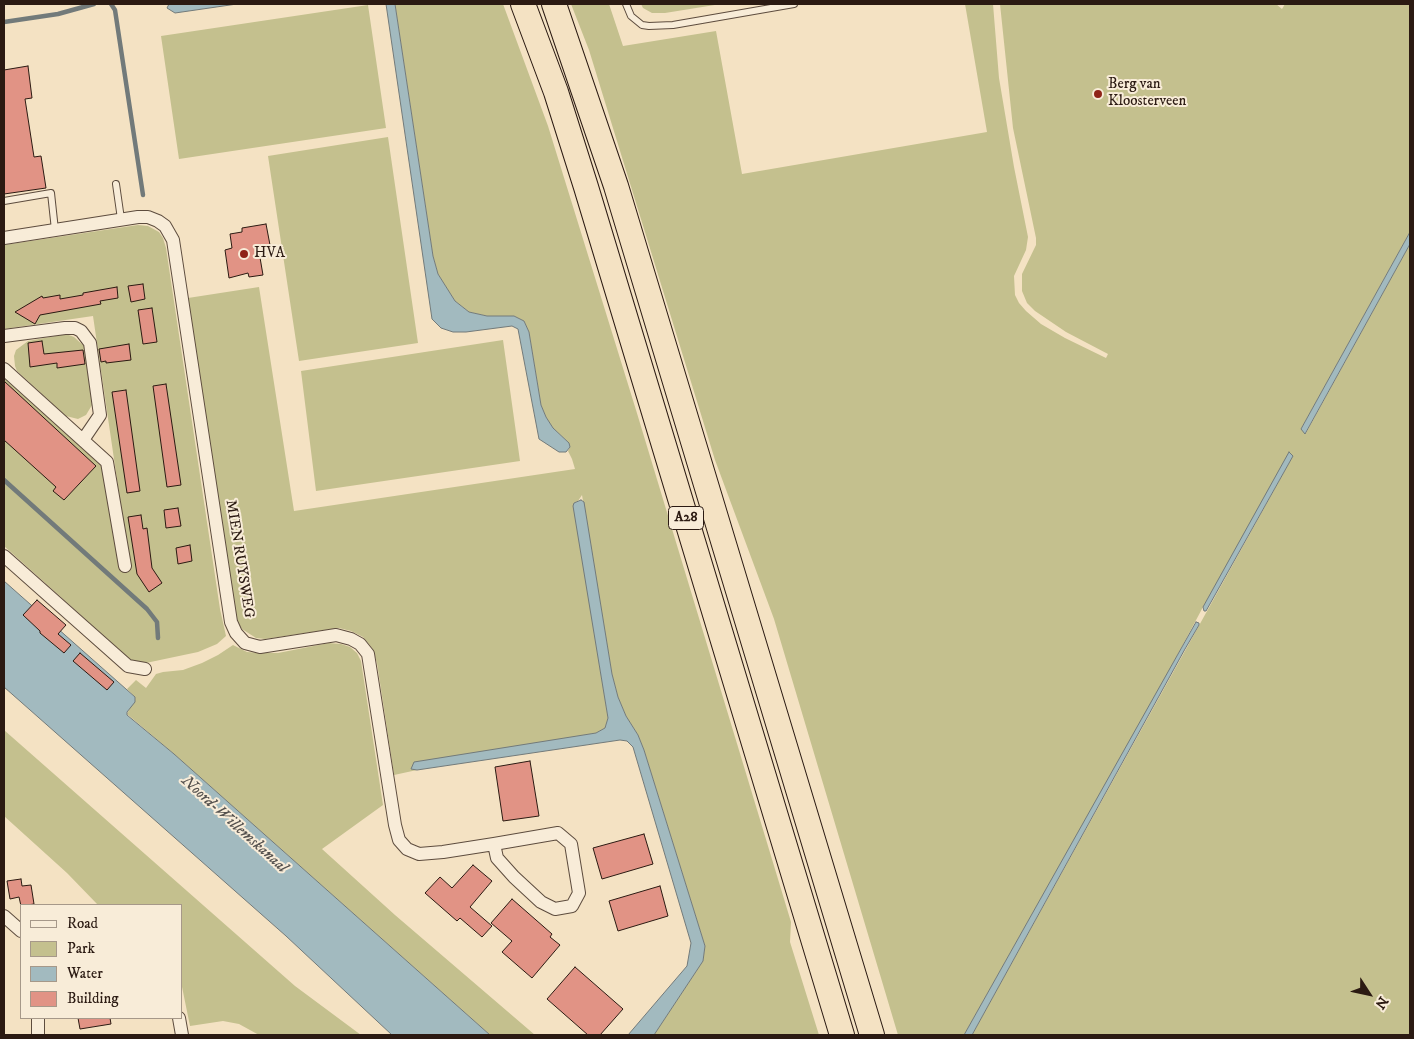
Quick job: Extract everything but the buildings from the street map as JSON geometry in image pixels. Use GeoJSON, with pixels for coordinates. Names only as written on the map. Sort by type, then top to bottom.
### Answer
{"type":"FeatureCollection","features":[{"type":"Feature","properties":{"kind":"highway","name":"A28"},"geometry":{"type":"LineString","coordinates":[[523,4],[556,92],[583,178],[842,1035]]}},
{"type":"Feature","properties":{"kind":"highway","name":"A28"},"geometry":{"type":"LineString","coordinates":[[554,4],[616,186],[872,1035]]}},
{"type":"Feature","properties":{"kind":"street","name":"MIEN RUYSWEG"},"geometry":{"type":"LineString","coordinates":[[4,238],[121,219],[148,217],[165,226],[173,240],[231,622],[236,633],[244,643],[260,647],[336,635],[351,639],[360,644],[368,654],[396,825],[400,840],[407,849],[419,854],[443,852],[558,833],[571,844],[579,893],[572,906],[555,909],[541,902],[497,858],[494,844]]}},
{"type":"Feature","properties":{"kind":"street"},"geometry":{"type":"LineString","coordinates":[[4,336],[66,328],[75,328],[81,331],[90,343],[100,415],[83,440]]}},
{"type":"Feature","properties":{"kind":"street"},"geometry":{"type":"LineString","coordinates":[[4,369],[109,465],[125,566]]}},
{"type":"Feature","properties":{"kind":"street"},"geometry":{"type":"LineString","coordinates":[[4,556],[128,666],[145,669]]}},
{"type":"Feature","properties":{"kind":"street"},"geometry":{"type":"LineString","coordinates":[[4,916],[20,930]]}},
{"type":"Feature","properties":{"kind":"street"},"geometry":{"type":"LineString","coordinates":[[38,1019],[38,1035]]}},
{"type":"Feature","properties":{"kind":"street"},"geometry":{"type":"LineString","coordinates":[[179,1019],[182,1035]]}},
{"type":"Feature","properties":{"kind":"lane"},"geometry":{"type":"LineString","coordinates":[[626,4],[631,16],[642,25],[649,26],[673,25],[794,4]]}},
{"type":"Feature","properties":{"kind":"lane"},"geometry":{"type":"LineString","coordinates":[[116,184],[121,219]]}},
{"type":"Feature","properties":{"kind":"lane"},"geometry":{"type":"LineString","coordinates":[[4,201],[51,194],[55,230]]}},
{"type":"Feature","properties":{"kind":"green space"},"geometry":{"type":"Polygon","coordinates":[[[395,4],[503,4],[548,126],[636,410],[791,922],[790,942],[819,1035],[654,1035],[703,961],[705,946],[644,750],[618,697],[612,674],[582,495],[574,503],[608,718],[605,728],[596,733],[411,768],[417,770],[394,775],[377,663],[372,648],[363,637],[339,628],[265,639],[256,638],[242,629],[237,621],[188,298],[259,287],[294,511],[575,469],[568,451],[569,443],[553,428],[541,405],[529,332],[524,321],[514,316],[487,316],[469,312],[455,301],[438,274],[433,256],[395,4]]]}},
{"type":"Feature","properties":{"kind":"green space"},"geometry":{"type":"Polygon","coordinates":[[[571,4],[609,4],[623,46],[716,31],[742,174],[987,132],[965,4],[993,4],[999,78],[1028,237],[1026,250],[1014,276],[1015,295],[1026,311],[1041,324],[1106,358],[1108,354],[1066,332],[1035,311],[1027,303],[1022,291],[1022,274],[1036,245],[1036,238],[1013,128],[1000,4],[1276,4],[1282,9],[1285,4],[1410,4],[1410,232],[1301,429],[1306,433],[1410,244],[1410,1035],[972,1035],[1293,456],[1203,607],[1162,684],[964,1035],[898,1035],[774,619],[715,460],[589,50],[571,4]]]}},
{"type":"Feature","properties":{"kind":"green space"},"geometry":{"type":"Polygon","coordinates":[[[641,4],[721,4],[665,13],[652,13],[643,8],[641,4]]]}},
{"type":"Feature","properties":{"kind":"green space"},"geometry":{"type":"Polygon","coordinates":[[[368,5],[386,128],[179,159],[161,36],[368,5]]]}},
{"type":"Feature","properties":{"kind":"green space"},"geometry":{"type":"Polygon","coordinates":[[[388,137],[418,343],[299,361],[268,156],[388,137]]]}},
{"type":"Feature","properties":{"kind":"green space"},"geometry":{"type":"Polygon","coordinates":[[[138,225],[148,226],[159,232],[166,248],[220,609],[226,636],[217,644],[198,652],[141,664],[131,660],[4,546],[4,378],[102,466],[119,568],[130,568],[93,316],[4,329],[4,245],[138,225]]]}},
{"type":"Feature","properties":{"kind":"green space"},"geometry":{"type":"Polygon","coordinates":[[[66,334],[74,337],[85,347],[92,405],[86,415],[78,419],[66,416],[17,371],[15,366],[14,356],[16,350],[28,341],[66,334]]]}},
{"type":"Feature","properties":{"kind":"green space"},"geometry":{"type":"Polygon","coordinates":[[[503,340],[520,461],[316,491],[301,371],[503,340]]]}},
{"type":"Feature","properties":{"kind":"green space"},"geometry":{"type":"Polygon","coordinates":[[[329,643],[350,647],[357,653],[361,661],[383,805],[322,849],[395,915],[535,1035],[490,1035],[127,714],[135,697],[127,689],[136,680],[146,688],[156,674],[183,670],[202,663],[233,645],[247,652],[278,653],[329,643]]]}},
{"type":"Feature","properties":{"kind":"green space"},"geometry":{"type":"Polygon","coordinates":[[[4,730],[295,986],[361,1035],[259,1035],[239,1024],[223,1021],[190,1026],[182,987],[182,904],[97,904],[67,873],[4,816],[4,730]]]}},
{"type":"Feature","properties":{"kind":"water"},"geometry":{"type":"Polygon","coordinates":[[[169,4],[237,4],[175,13],[167,8],[169,4]]]}},
{"type":"Feature","properties":{"kind":"water"},"geometry":{"type":"Polygon","coordinates":[[[386,4],[395,4],[433,256],[438,274],[455,301],[469,312],[487,316],[514,316],[524,321],[529,332],[541,405],[553,428],[569,443],[570,447],[566,452],[559,452],[539,439],[518,329],[512,326],[453,332],[441,328],[432,319],[386,4]]]}},
{"type":"Feature","properties":{"kind":"water"},"geometry":{"type":"Polygon","coordinates":[[[1410,232],[1410,244],[1305,434],[1301,429],[1410,232]]]}},
{"type":"Feature","properties":{"kind":"water"},"geometry":{"type":"Polygon","coordinates":[[[1289,452],[1293,456],[1206,611],[1204,611],[1203,607],[1289,452]]]}},
{"type":"Feature","properties":{"kind":"water"},"geometry":{"type":"Polygon","coordinates":[[[581,500],[584,502],[612,674],[618,697],[644,750],[705,946],[703,961],[654,1035],[628,1035],[687,966],[691,943],[633,747],[627,741],[620,740],[417,770],[411,769],[414,762],[596,733],[605,728],[608,718],[573,506],[574,503],[581,500]]]}},
{"type":"Feature","properties":{"kind":"water","name":"Noord-Willemskanaal"},"geometry":{"type":"Polygon","coordinates":[[[4,581],[135,697],[135,702],[127,712],[127,715],[174,754],[490,1035],[392,1035],[286,936],[4,687],[4,581]]]}},
{"type":"Feature","properties":{"kind":"water"},"geometry":{"type":"Polygon","coordinates":[[[1196,622],[1199,625],[972,1035],[964,1035],[1196,622]]]}},
{"type":"Feature","properties":{"kind":"waterway"},"geometry":{"type":"LineString","coordinates":[[4,22],[58,14],[94,4]]}},
{"type":"Feature","properties":{"kind":"waterway"},"geometry":{"type":"LineString","coordinates":[[111,4],[115,10],[143,195]]}},
{"type":"Feature","properties":{"kind":"waterway"},"geometry":{"type":"LineString","coordinates":[[4,480],[147,609],[157,622],[158,638]]}},
{"type":"Feature","properties":{"kind":"place","name":"Berg van Kloosterveen"},"geometry":{"type":"Point","coordinates":[1098,94]}},
{"type":"Feature","properties":{"kind":"place","name":"HVA"},"geometry":{"type":"Point","coordinates":[244,254]}}]}
